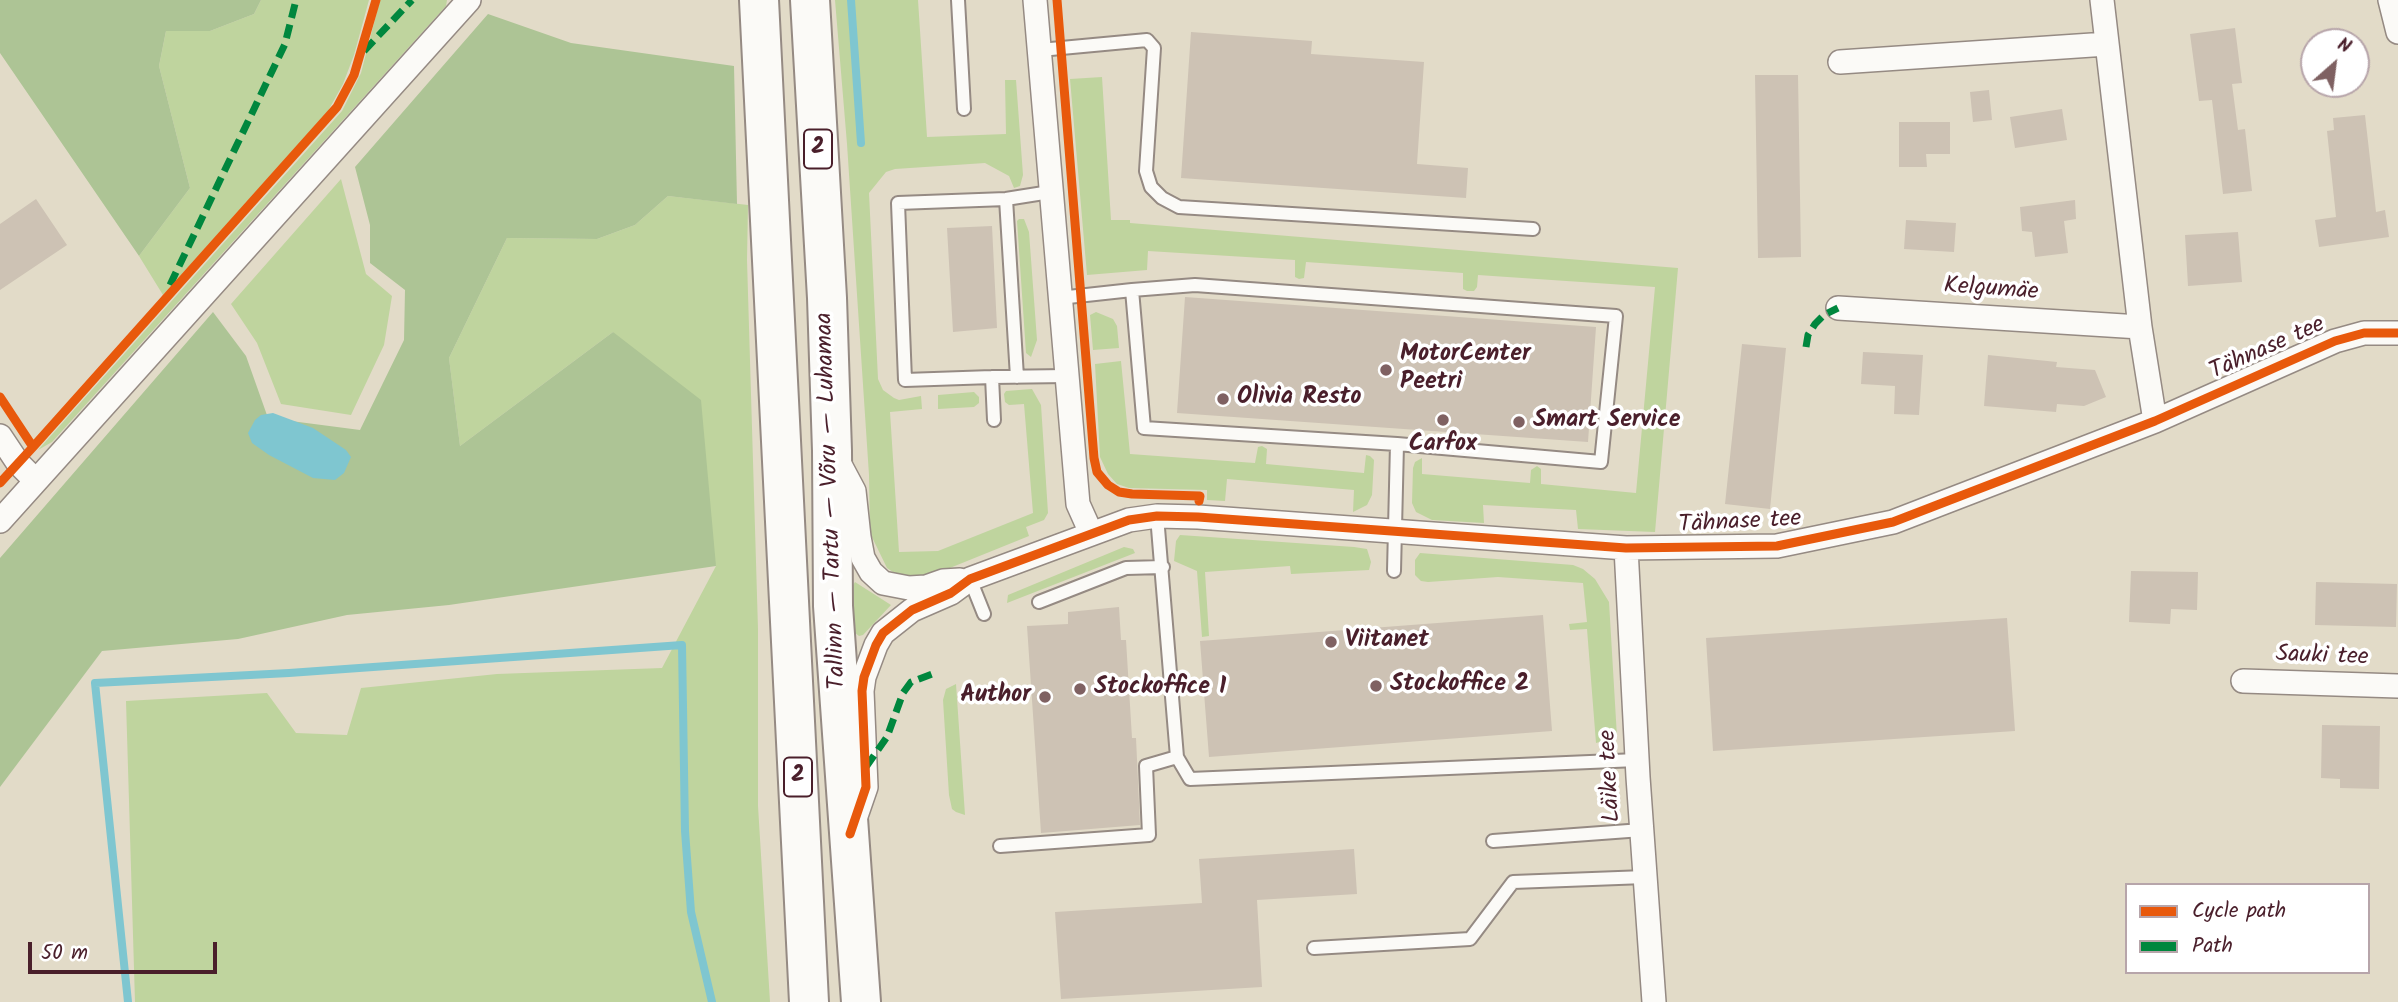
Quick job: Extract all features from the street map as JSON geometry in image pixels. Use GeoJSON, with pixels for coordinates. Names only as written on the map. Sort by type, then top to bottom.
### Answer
{"type":"FeatureCollection","features":[{"type":"Feature","properties":{"kind":"highway","name":"Tallinn — Tartu — Võru — Luhamaa"},"geometry":{"type":"LineString","coordinates":[[759,0],[809,1002]]}},
{"type":"Feature","properties":{"kind":"highway","name":"Tallinn — Tartu — Võru — Luhamaa"},"geometry":{"type":"LineString","coordinates":[[810,0],[827,298],[833,606],[861,1002]]}},
{"type":"Feature","properties":{"kind":"street"},"geometry":{"type":"LineString","coordinates":[[0,521],[470,0]]}},
{"type":"Feature","properties":{"kind":"street"},"geometry":{"type":"LineString","coordinates":[[1035,0],[1078,504],[1091,533]]}},
{"type":"Feature","properties":{"kind":"street"},"geometry":{"type":"LineString","coordinates":[[2102,0],[2140,327],[2155,421]]}},
{"type":"Feature","properties":{"kind":"street"},"geometry":{"type":"LineString","coordinates":[[2390,0],[2398,32]]}},
{"type":"Feature","properties":{"kind":"street"},"geometry":{"type":"LineString","coordinates":[[1840,62],[2107,44]]}},
{"type":"Feature","properties":{"kind":"street","name":"Kelgumäe"},"geometry":{"type":"LineString","coordinates":[[1838,307],[2140,327]]}},
{"type":"Feature","properties":{"kind":"street","name":"Tähnase tee"},"geometry":{"type":"LineString","coordinates":[[970,579],[1129,520],[1157,516],[1211,517],[1626,548],[1777,546],[1893,522],[2155,421],[2335,341],[2364,333],[2398,333]]}},
{"type":"Feature","properties":{"kind":"street"},"geometry":{"type":"LineString","coordinates":[[0,436],[18,463],[36,481]]}},
{"type":"Feature","properties":{"kind":"street"},"geometry":{"type":"LineString","coordinates":[[832,451],[854,491],[863,558],[883,583],[909,588],[970,579]]}},
{"type":"Feature","properties":{"kind":"street","name":"Läike tee"},"geometry":{"type":"LineString","coordinates":[[1626,548],[1654,1002]]}},
{"type":"Feature","properties":{"kind":"street"},"geometry":{"type":"LineString","coordinates":[[850,834],[866,787],[862,691],[868,663],[876,645],[893,623],[912,610],[951,593],[970,579]]}},
{"type":"Feature","properties":{"kind":"street","name":"Sauki tee"},"geometry":{"type":"LineString","coordinates":[[2243,681],[2398,686]]}},
{"type":"Feature","properties":{"kind":"lane"},"geometry":{"type":"LineString","coordinates":[[958,0],[964,109]]}},
{"type":"Feature","properties":{"kind":"lane"},"geometry":{"type":"LineString","coordinates":[[1040,50],[1147,40],[1154,48],[1146,171],[1151,187],[1179,207],[1533,229]]}},
{"type":"Feature","properties":{"kind":"lane"},"geometry":{"type":"LineString","coordinates":[[1050,192],[1006,199],[898,202],[905,380],[1067,376]]}},
{"type":"Feature","properties":{"kind":"lane"},"geometry":{"type":"LineString","coordinates":[[1006,199],[1017,377]]}},
{"type":"Feature","properties":{"kind":"lane"},"geometry":{"type":"LineString","coordinates":[[1059,298],[1132,290],[1195,285],[1616,316],[1601,461],[1397,444],[1144,428],[1132,290]]}},
{"type":"Feature","properties":{"kind":"lane"},"geometry":{"type":"LineString","coordinates":[[992,377],[994,419]]}},
{"type":"Feature","properties":{"kind":"lane"},"geometry":{"type":"LineString","coordinates":[[1394,570],[1397,444]]}},
{"type":"Feature","properties":{"kind":"lane"},"geometry":{"type":"LineString","coordinates":[[1157,516],[1177,757],[1190,779],[1637,760]]}},
{"type":"Feature","properties":{"kind":"lane"},"geometry":{"type":"LineString","coordinates":[[1039,602],[1126,568],[1163,567]]}},
{"type":"Feature","properties":{"kind":"lane"},"geometry":{"type":"LineString","coordinates":[[970,579],[984,614]]}},
{"type":"Feature","properties":{"kind":"lane"},"geometry":{"type":"LineString","coordinates":[[1000,846],[1149,835],[1146,765],[1177,757]]}},
{"type":"Feature","properties":{"kind":"lane"},"geometry":{"type":"LineString","coordinates":[[1493,841],[1642,830]]}},
{"type":"Feature","properties":{"kind":"lane"},"geometry":{"type":"LineString","coordinates":[[1314,948],[1470,939],[1513,882],[1645,877]]}},
{"type":"Feature","properties":{"kind":"green space"},"geometry":{"type":"Polygon","coordinates":[[[0,0],[261,0],[254,14],[210,31],[166,31],[159,66],[190,188],[139,256],[0,53],[0,0]]]}},
{"type":"Feature","properties":{"kind":"green space"},"geometry":{"type":"Polygon","coordinates":[[[261,0],[369,0],[354,55],[343,84],[328,111],[163,295],[139,256],[190,188],[159,66],[166,31],[210,31],[254,14],[261,0]]]}},
{"type":"Feature","properties":{"kind":"green space"},"geometry":{"type":"Polygon","coordinates":[[[380,0],[447,0],[446,6],[52,442],[38,450],[342,111],[361,73],[380,0]]]}},
{"type":"Feature","properties":{"kind":"green space"},"geometry":{"type":"Polygon","coordinates":[[[835,0],[918,0],[927,137],[1006,134],[1005,80],[1016,80],[1023,175],[1020,186],[1014,188],[1009,176],[985,163],[895,169],[886,172],[869,193],[878,379],[883,390],[899,400],[921,396],[922,409],[890,412],[899,552],[938,551],[1033,513],[1024,404],[1009,405],[1005,402],[1004,394],[1006,391],[1032,389],[1041,405],[1048,513],[1044,520],[1026,527],[1029,536],[930,576],[912,578],[896,574],[887,568],[870,533],[869,475],[835,0]]]}},
{"type":"Feature","properties":{"kind":"green space"},"geometry":{"type":"Polygon","coordinates":[[[488,14],[571,43],[734,66],[737,204],[668,196],[635,225],[597,239],[507,238],[449,358],[460,446],[613,332],[701,400],[716,566],[449,605],[347,615],[238,639],[102,651],[0,787],[0,558],[213,312],[246,356],[268,418],[360,430],[404,340],[405,290],[370,263],[370,225],[355,167],[488,14]]]}},
{"type":"Feature","properties":{"kind":"green space"},"geometry":{"type":"Polygon","coordinates":[[[1102,77],[1111,220],[1678,268],[1655,532],[1578,529],[1576,510],[1483,505],[1484,523],[1432,520],[1416,512],[1412,503],[1413,468],[1415,462],[1422,458],[1422,474],[1530,483],[1531,470],[1537,466],[1541,469],[1541,484],[1636,493],[1655,287],[1478,275],[1477,287],[1474,291],[1467,291],[1463,289],[1463,273],[1306,262],[1304,278],[1299,279],[1295,277],[1295,260],[1148,251],[1147,270],[1087,275],[1070,79],[1102,77]]]}},
{"type":"Feature","properties":{"kind":"green space"},"geometry":{"type":"Polygon","coordinates":[[[341,179],[366,274],[392,296],[384,345],[351,415],[281,404],[257,343],[231,304],[341,179]]]}},
{"type":"Feature","properties":{"kind":"green space"},"geometry":{"type":"Polygon","coordinates":[[[668,196],[748,205],[747,260],[758,629],[758,806],[770,1002],[135,1002],[126,701],[267,693],[296,733],[347,735],[361,688],[497,674],[662,668],[716,566],[613,332],[460,446],[449,358],[507,238],[597,239],[635,225],[668,196]]]}},
{"type":"Feature","properties":{"kind":"green space"},"geometry":{"type":"Polygon","coordinates":[[[1024,219],[1029,232],[1037,340],[1031,357],[1026,353],[1017,221],[1024,219]]]}},
{"type":"Feature","properties":{"kind":"green space"},"geometry":{"type":"Polygon","coordinates":[[[1096,312],[1113,319],[1117,326],[1119,348],[1093,350],[1090,315],[1096,312]]]}},
{"type":"Feature","properties":{"kind":"green space"},"geometry":{"type":"Polygon","coordinates":[[[1121,361],[1130,454],[1255,463],[1258,447],[1262,446],[1267,449],[1266,464],[1364,473],[1366,455],[1374,460],[1372,495],[1367,505],[1353,512],[1354,490],[1227,479],[1225,501],[1207,500],[1207,490],[1129,488],[1117,484],[1108,474],[1100,457],[1095,364],[1121,361]]]}},
{"type":"Feature","properties":{"kind":"green space"},"geometry":{"type":"Polygon","coordinates":[[[974,392],[979,397],[979,403],[974,407],[938,409],[938,395],[974,392]]]}},
{"type":"Feature","properties":{"kind":"green space"},"geometry":{"type":"Polygon","coordinates":[[[1180,535],[1354,547],[1367,549],[1371,562],[1369,570],[1291,574],[1290,566],[1205,572],[1209,636],[1202,637],[1197,571],[1174,561],[1176,541],[1180,535]]]}},
{"type":"Feature","properties":{"kind":"green space"},"geometry":{"type":"Polygon","coordinates":[[[1124,547],[1133,549],[1135,553],[1007,603],[1008,595],[1124,547]]]}},
{"type":"Feature","properties":{"kind":"green space"},"geometry":{"type":"Polygon","coordinates":[[[1420,553],[1573,565],[1595,579],[1609,602],[1617,737],[1596,743],[1587,629],[1570,630],[1569,624],[1587,622],[1583,583],[1498,577],[1421,581],[1415,575],[1415,560],[1420,553]]]}},
{"type":"Feature","properties":{"kind":"green space"},"geometry":{"type":"Polygon","coordinates":[[[855,582],[891,605],[859,636],[854,632],[852,587],[855,582]]]}},
{"type":"Feature","properties":{"kind":"green space"},"geometry":{"type":"Polygon","coordinates":[[[956,684],[965,815],[952,809],[949,795],[943,700],[946,689],[956,684]]]}},
{"type":"Feature","properties":{"kind":"water"},"geometry":{"type":"Polygon","coordinates":[[[273,413],[313,428],[346,450],[351,457],[344,473],[335,480],[313,478],[252,443],[248,433],[255,420],[261,415],[273,413]]]}},
{"type":"Feature","properties":{"kind":"building"},"geometry":{"type":"Polygon","coordinates":[[[2235,28],[2242,83],[2232,84],[2238,130],[2245,129],[2252,191],[2223,194],[2212,100],[2199,101],[2190,34],[2235,28]]]}},
{"type":"Feature","properties":{"kind":"building"},"geometry":{"type":"Polygon","coordinates":[[[1191,32],[1312,41],[1311,54],[1424,62],[1417,164],[1468,168],[1466,198],[1181,178],[1191,32]]]}},
{"type":"Feature","properties":{"kind":"building"},"geometry":{"type":"Polygon","coordinates":[[[1755,75],[1798,75],[1801,257],[1758,258],[1755,75]]]}},
{"type":"Feature","properties":{"kind":"building"},"geometry":{"type":"Polygon","coordinates":[[[1989,90],[1992,120],[1973,122],[1970,92],[1989,90]]]}},
{"type":"Feature","properties":{"kind":"building"},"geometry":{"type":"Polygon","coordinates":[[[2062,109],[2067,140],[2015,148],[2010,117],[2062,109]]]}},
{"type":"Feature","properties":{"kind":"building"},"geometry":{"type":"Polygon","coordinates":[[[2365,115],[2376,212],[2385,210],[2389,237],[2319,247],[2315,220],[2336,217],[2327,131],[2334,130],[2333,118],[2365,115]]]}},
{"type":"Feature","properties":{"kind":"building"},"geometry":{"type":"Polygon","coordinates":[[[1899,122],[1950,122],[1950,154],[1926,154],[1927,167],[1899,167],[1899,122]]]}},
{"type":"Feature","properties":{"kind":"building"},"geometry":{"type":"Polygon","coordinates":[[[36,199],[67,245],[0,290],[0,224],[36,199]]]}},
{"type":"Feature","properties":{"kind":"building"},"geometry":{"type":"Polygon","coordinates":[[[2075,200],[2076,219],[2064,221],[2068,253],[2035,257],[2032,232],[2022,231],[2020,207],[2075,200]]]}},
{"type":"Feature","properties":{"kind":"building"},"geometry":{"type":"Polygon","coordinates":[[[1906,220],[1956,223],[1954,252],[1904,249],[1906,220]]]}},
{"type":"Feature","properties":{"kind":"building"},"geometry":{"type":"Polygon","coordinates":[[[992,226],[997,328],[953,332],[947,228],[992,226]]]}},
{"type":"Feature","properties":{"kind":"building"},"geometry":{"type":"Polygon","coordinates":[[[2238,232],[2242,282],[2188,286],[2185,235],[2238,232]]]}},
{"type":"Feature","properties":{"kind":"building","name":"MotorCenter Peetri"},"geometry":{"type":"Polygon","coordinates":[[[1185,297],[1596,327],[1588,442],[1177,413],[1185,297]]]}},
{"type":"Feature","properties":{"kind":"building"},"geometry":{"type":"Polygon","coordinates":[[[1742,344],[1786,348],[1770,509],[1725,504],[1742,344]]]}},
{"type":"Feature","properties":{"kind":"building"},"geometry":{"type":"Polygon","coordinates":[[[1863,352],[1923,355],[1919,415],[1894,414],[1895,386],[1861,384],[1863,352]]]}},
{"type":"Feature","properties":{"kind":"building"},"geometry":{"type":"Polygon","coordinates":[[[1988,355],[2057,362],[2056,367],[2095,370],[2106,397],[2084,406],[2057,404],[2056,412],[1984,406],[1988,355]]]}},
{"type":"Feature","properties":{"kind":"building"},"geometry":{"type":"Polygon","coordinates":[[[2131,571],[2198,572],[2197,610],[2171,609],[2170,624],[2129,622],[2131,571]]]}},
{"type":"Feature","properties":{"kind":"building"},"geometry":{"type":"Polygon","coordinates":[[[2316,582],[2397,584],[2396,627],[2315,625],[2316,582]]]}},
{"type":"Feature","properties":{"kind":"building","name":"Stockoffice 1"},"geometry":{"type":"Polygon","coordinates":[[[1119,607],[1121,640],[1126,640],[1132,738],[1136,738],[1140,825],[1041,833],[1027,626],[1068,624],[1068,612],[1119,607]]]}},
{"type":"Feature","properties":{"kind":"building","name":"Stockoffice 2"},"geometry":{"type":"Polygon","coordinates":[[[1543,615],[1552,731],[1209,757],[1200,641],[1543,615]]]}},
{"type":"Feature","properties":{"kind":"building"},"geometry":{"type":"Polygon","coordinates":[[[2007,618],[2015,731],[1713,751],[1706,638],[2007,618]]]}},
{"type":"Feature","properties":{"kind":"building"},"geometry":{"type":"Polygon","coordinates":[[[2322,725],[2380,726],[2379,789],[2340,788],[2340,779],[2321,778],[2322,725]]]}},
{"type":"Feature","properties":{"kind":"building"},"geometry":{"type":"Polygon","coordinates":[[[1354,849],[1357,894],[1257,900],[1262,987],[1061,999],[1055,912],[1202,903],[1199,859],[1354,849]]]}},
{"type":"Feature","properties":{"kind":"waterway"},"geometry":{"type":"LineString","coordinates":[[851,0],[861,143]]}},
{"type":"Feature","properties":{"kind":"waterway"},"geometry":{"type":"LineString","coordinates":[[128,1002],[95,683],[289,673],[682,645],[685,831],[691,912],[712,1002]]}},
{"type":"Feature","properties":{"kind":"marked path"},"geometry":{"type":"LineString","coordinates":[[170,285],[285,44],[296,0]]}},
{"type":"Feature","properties":{"kind":"marked path"},"geometry":{"type":"LineString","coordinates":[[364,51],[412,0]]}},
{"type":"Feature","properties":{"kind":"marked path"},"geometry":{"type":"LineString","coordinates":[[1806,347],[1808,335],[1815,324],[1824,315],[1838,308]]}},
{"type":"Feature","properties":{"kind":"marked path"},"geometry":{"type":"LineString","coordinates":[[866,767],[887,737],[903,693],[911,682],[932,674]]}},
{"type":"Feature","properties":{"kind":"cycle path"},"geometry":{"type":"LineString","coordinates":[[33,447],[337,107],[354,75],[376,0]]}},
{"type":"Feature","properties":{"kind":"cycle path"},"geometry":{"type":"LineString","coordinates":[[1057,0],[1097,472],[1108,485],[1119,492],[1200,496],[1199,501]]}},
{"type":"Feature","properties":{"kind":"cycle path"},"geometry":{"type":"LineString","coordinates":[[850,834],[866,787],[862,691],[864,677],[883,633],[912,610],[951,593],[970,579],[1129,520],[1157,516],[1198,517],[1626,548],[1777,546],[1893,522],[2155,421],[2335,341],[2364,333],[2398,333]]}},
{"type":"Feature","properties":{"kind":"cycle path"},"geometry":{"type":"LineString","coordinates":[[0,397],[33,447],[0,483]]}},
{"type":"Feature","properties":{"kind":"place","name":"MotorCenter Peetri"},"geometry":{"type":"Point","coordinates":[1386,370]}},
{"type":"Feature","properties":{"kind":"place","name":"Olivia Resto"},"geometry":{"type":"Point","coordinates":[1223,399]}},
{"type":"Feature","properties":{"kind":"place","name":"Carfox"},"geometry":{"type":"Point","coordinates":[1443,420]}},
{"type":"Feature","properties":{"kind":"place","name":"Smart Service"},"geometry":{"type":"Point","coordinates":[1519,422]}},
{"type":"Feature","properties":{"kind":"place","name":"Viitanet"},"geometry":{"type":"Point","coordinates":[1331,642]}},
{"type":"Feature","properties":{"kind":"place","name":"Stockoffice 2"},"geometry":{"type":"Point","coordinates":[1376,686]}},
{"type":"Feature","properties":{"kind":"place","name":"Stockoffice 1"},"geometry":{"type":"Point","coordinates":[1080,689]}},
{"type":"Feature","properties":{"kind":"place","name":"Author"},"geometry":{"type":"Point","coordinates":[1045,697]}}]}
